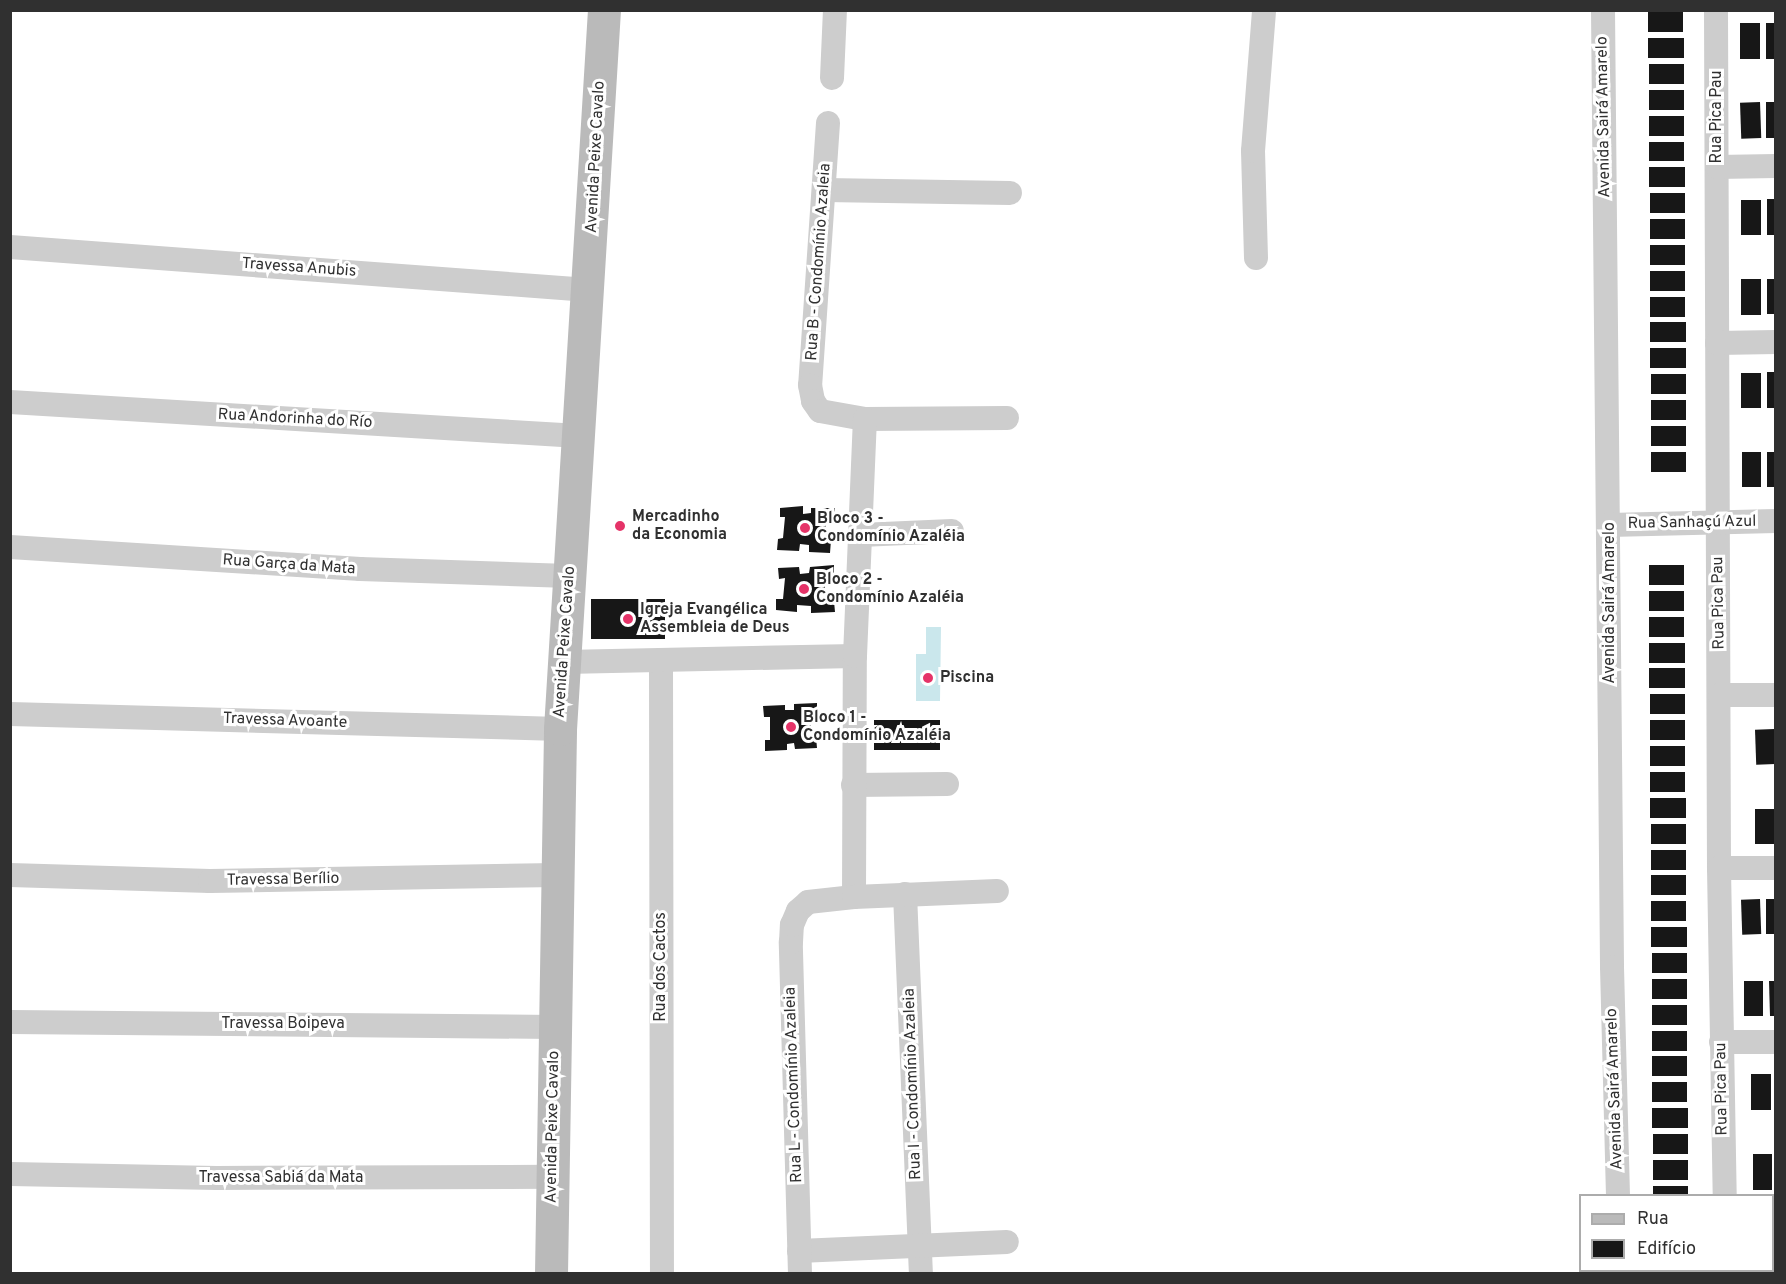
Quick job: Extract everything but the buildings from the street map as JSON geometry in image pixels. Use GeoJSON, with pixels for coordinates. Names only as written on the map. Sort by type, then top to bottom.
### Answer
{"type":"FeatureCollection","features":[{"type":"Feature","properties":{"kind":"street","name":"Avenida Peixe Cavalo"},"geometry":{"type":"LineString","coordinates":[[550,1274],[560,729],[604,10]]}},
{"type":"Feature","properties":{"kind":"street"},"geometry":{"type":"LineString","coordinates":[[832,78],[835,10]]}},
{"type":"Feature","properties":{"kind":"street"},"geometry":{"type":"LineString","coordinates":[[1256,258],[1252,151],[1264,10]]}},
{"type":"Feature","properties":{"kind":"street","name":"Avenida Sairá Amarelo"},"geometry":{"type":"LineString","coordinates":[[1603,10],[1612,967],[1618,1194]]}},
{"type":"Feature","properties":{"kind":"street","name":"Rua Pica Pau"},"geometry":{"type":"LineString","coordinates":[[1716,10],[1719,868],[1725,1194]]}},
{"type":"Feature","properties":{"kind":"street","name":"Rua B - Condomínio Azaleia"},"geometry":{"type":"LineString","coordinates":[[828,123],[810,385],[813,401],[819,411],[865,420]]}},
{"type":"Feature","properties":{"kind":"street"},"geometry":{"type":"LineString","coordinates":[[1717,167],[1776,166]]}},
{"type":"Feature","properties":{"kind":"street"},"geometry":{"type":"LineString","coordinates":[[825,190],[1010,193]]}},
{"type":"Feature","properties":{"kind":"street","name":"Travessa Anubis"},"geometry":{"type":"LineString","coordinates":[[10,247],[588,290]]}},
{"type":"Feature","properties":{"kind":"street"},"geometry":{"type":"LineString","coordinates":[[1716,343],[1776,342]]}},
{"type":"Feature","properties":{"kind":"street","name":"Rua Andorinha do Río"},"geometry":{"type":"LineString","coordinates":[[10,402],[579,436]]}},
{"type":"Feature","properties":{"kind":"street"},"geometry":{"type":"LineString","coordinates":[[997,891],[854,897],[855,656],[865,420],[1007,418]]}},
{"type":"Feature","properties":{"kind":"street","name":"Rua Sanhaçú Azul"},"geometry":{"type":"LineString","coordinates":[[1609,525],[1776,521]]}},
{"type":"Feature","properties":{"kind":"street"},"geometry":{"type":"LineString","coordinates":[[860,535],[952,531]]}},
{"type":"Feature","properties":{"kind":"street","name":"Rua Garça da Mata"},"geometry":{"type":"LineString","coordinates":[[10,547],[360,569],[569,576]]}},
{"type":"Feature","properties":{"kind":"street"},"geometry":{"type":"LineString","coordinates":[[564,662],[855,656]]}},
{"type":"Feature","properties":{"kind":"street","name":"Rua dos Cactos"},"geometry":{"type":"LineString","coordinates":[[661,660],[662,1274]]}},
{"type":"Feature","properties":{"kind":"street"},"geometry":{"type":"LineString","coordinates":[[1720,695],[1776,695]]}},
{"type":"Feature","properties":{"kind":"street","name":"Travessa Avoante"},"geometry":{"type":"LineString","coordinates":[[10,714],[560,729]]}},
{"type":"Feature","properties":{"kind":"street"},"geometry":{"type":"LineString","coordinates":[[853,785],[947,784]]}},
{"type":"Feature","properties":{"kind":"street"},"geometry":{"type":"LineString","coordinates":[[1719,868],[1776,868]]}},
{"type":"Feature","properties":{"kind":"street","name":"Travessa Berílio"},"geometry":{"type":"LineString","coordinates":[[10,875],[210,881],[556,875]]}},
{"type":"Feature","properties":{"kind":"street","name":"Rua I - Condomínio Azaleia"},"geometry":{"type":"LineString","coordinates":[[905,894],[921,1274]]}},
{"type":"Feature","properties":{"kind":"street","name":"Rua L - Condomínio Azaleia"},"geometry":{"type":"LineString","coordinates":[[800,1262],[790,942],[792,925],[798,911],[808,902],[854,897]]}},
{"type":"Feature","properties":{"kind":"street","name":"Travessa Boipeva"},"geometry":{"type":"LineString","coordinates":[[10,1022],[555,1027]]}},
{"type":"Feature","properties":{"kind":"street"},"geometry":{"type":"LineString","coordinates":[[1721,1042],[1776,1042]]}},
{"type":"Feature","properties":{"kind":"street","name":"Travessa Sabiá da Mata"},"geometry":{"type":"LineString","coordinates":[[10,1174],[217,1178],[551,1178]]}},
{"type":"Feature","properties":{"kind":"street"},"geometry":{"type":"LineString","coordinates":[[800,1262],[920,1246],[1007,1242]]}},
{"type":"Feature","properties":{"kind":"water","name":"Piscina"},"geometry":{"type":"Polygon","coordinates":[[[926,627],[941,627],[940,701],[916,701],[916,654],[926,654],[926,627]]]}},
{"type":"Feature","properties":{"kind":"place","name":"Mercadinho da Economia"},"geometry":{"type":"Point","coordinates":[620,526]}},
{"type":"Feature","properties":{"kind":"place","name":"Bloco 3 - Condomínio Azaléia"},"geometry":{"type":"Point","coordinates":[805,528]}},
{"type":"Feature","properties":{"kind":"place","name":"Bloco 2 - Condomínio Azaléia"},"geometry":{"type":"Point","coordinates":[804,589]}},
{"type":"Feature","properties":{"kind":"place","name":"Igreja Evangélica Assembleia de Deus"},"geometry":{"type":"Point","coordinates":[628,619]}},
{"type":"Feature","properties":{"kind":"place","name":"Piscina"},"geometry":{"type":"Point","coordinates":[928,678]}},
{"type":"Feature","properties":{"kind":"place","name":"Bloco 1 - Condomínio Azaléia"},"geometry":{"type":"Point","coordinates":[791,727]}}]}
